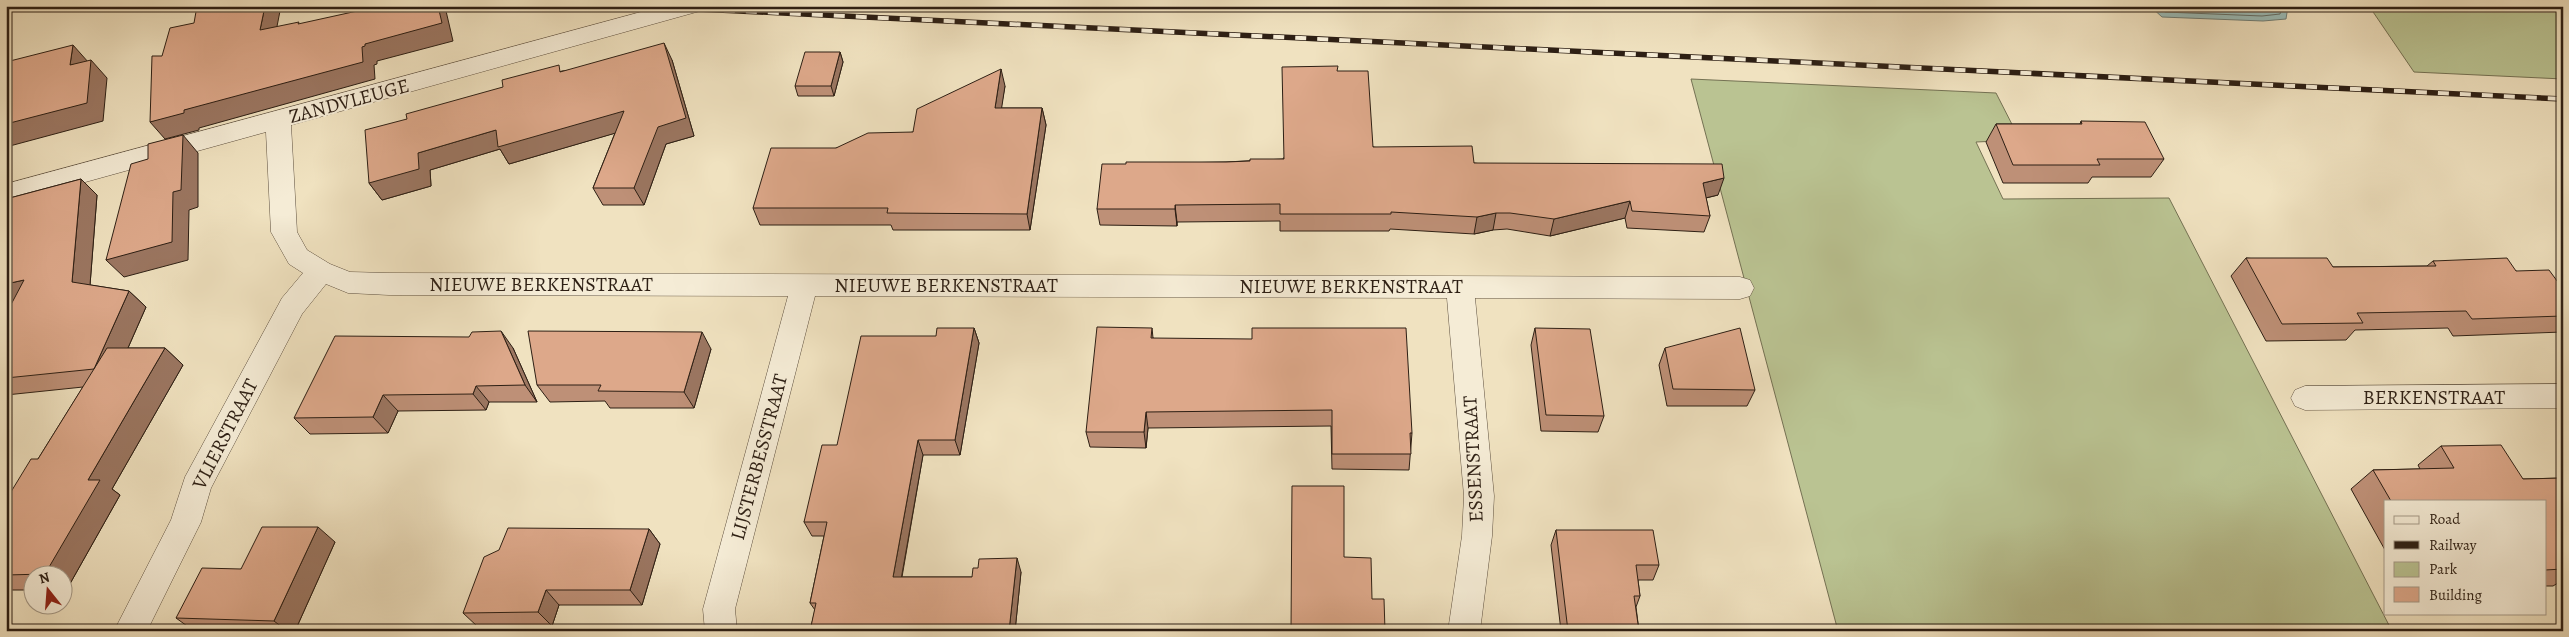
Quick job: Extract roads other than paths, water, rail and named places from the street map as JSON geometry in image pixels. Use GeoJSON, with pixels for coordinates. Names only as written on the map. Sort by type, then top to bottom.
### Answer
{"type":"FeatureCollection","features":[{"type":"Feature","properties":{"kind":"street","name":"ZANDVLEUGE"},"geometry":{"type":"LineString","coordinates":[[6,194],[692,6]]}},
{"type":"Feature","properties":{"kind":"street","name":"NIEUWE BERKENSTRAAT"},"geometry":{"type":"LineString","coordinates":[[278,120],[284,232],[298,257],[321,271],[348,282],[389,284],[1740,288]]}},
{"type":"Feature","properties":{"kind":"street","name":"VLIERSTRAAT"},"geometry":{"type":"LineString","coordinates":[[130,631],[186,522],[200,478],[292,306],[321,271]]}},
{"type":"Feature","properties":{"kind":"street","name":"LIJSTERBESSTRAAT"},"geometry":{"type":"LineString","coordinates":[[721,631],[719,609],[804,284]]}},
{"type":"Feature","properties":{"kind":"street","name":"ESSENSTRAAT"},"geometry":{"type":"LineString","coordinates":[[1460,286],[1479,496],[1477,536],[1464,631]]}},
{"type":"Feature","properties":{"kind":"street","name":"BERKENSTRAAT"},"geometry":{"type":"LineString","coordinates":[[2306,398],[2563,396]]}},
{"type":"Feature","properties":{"kind":"water"},"geometry":{"type":"Polygon","coordinates":[[[2150,6],[2288,6],[2286,19],[2263,21],[2162,17],[2150,6]]]}},
{"type":"Feature","properties":{"kind":"railway"},"geometry":{"type":"LineString","coordinates":[[636,6],[2563,99]]}}]}
